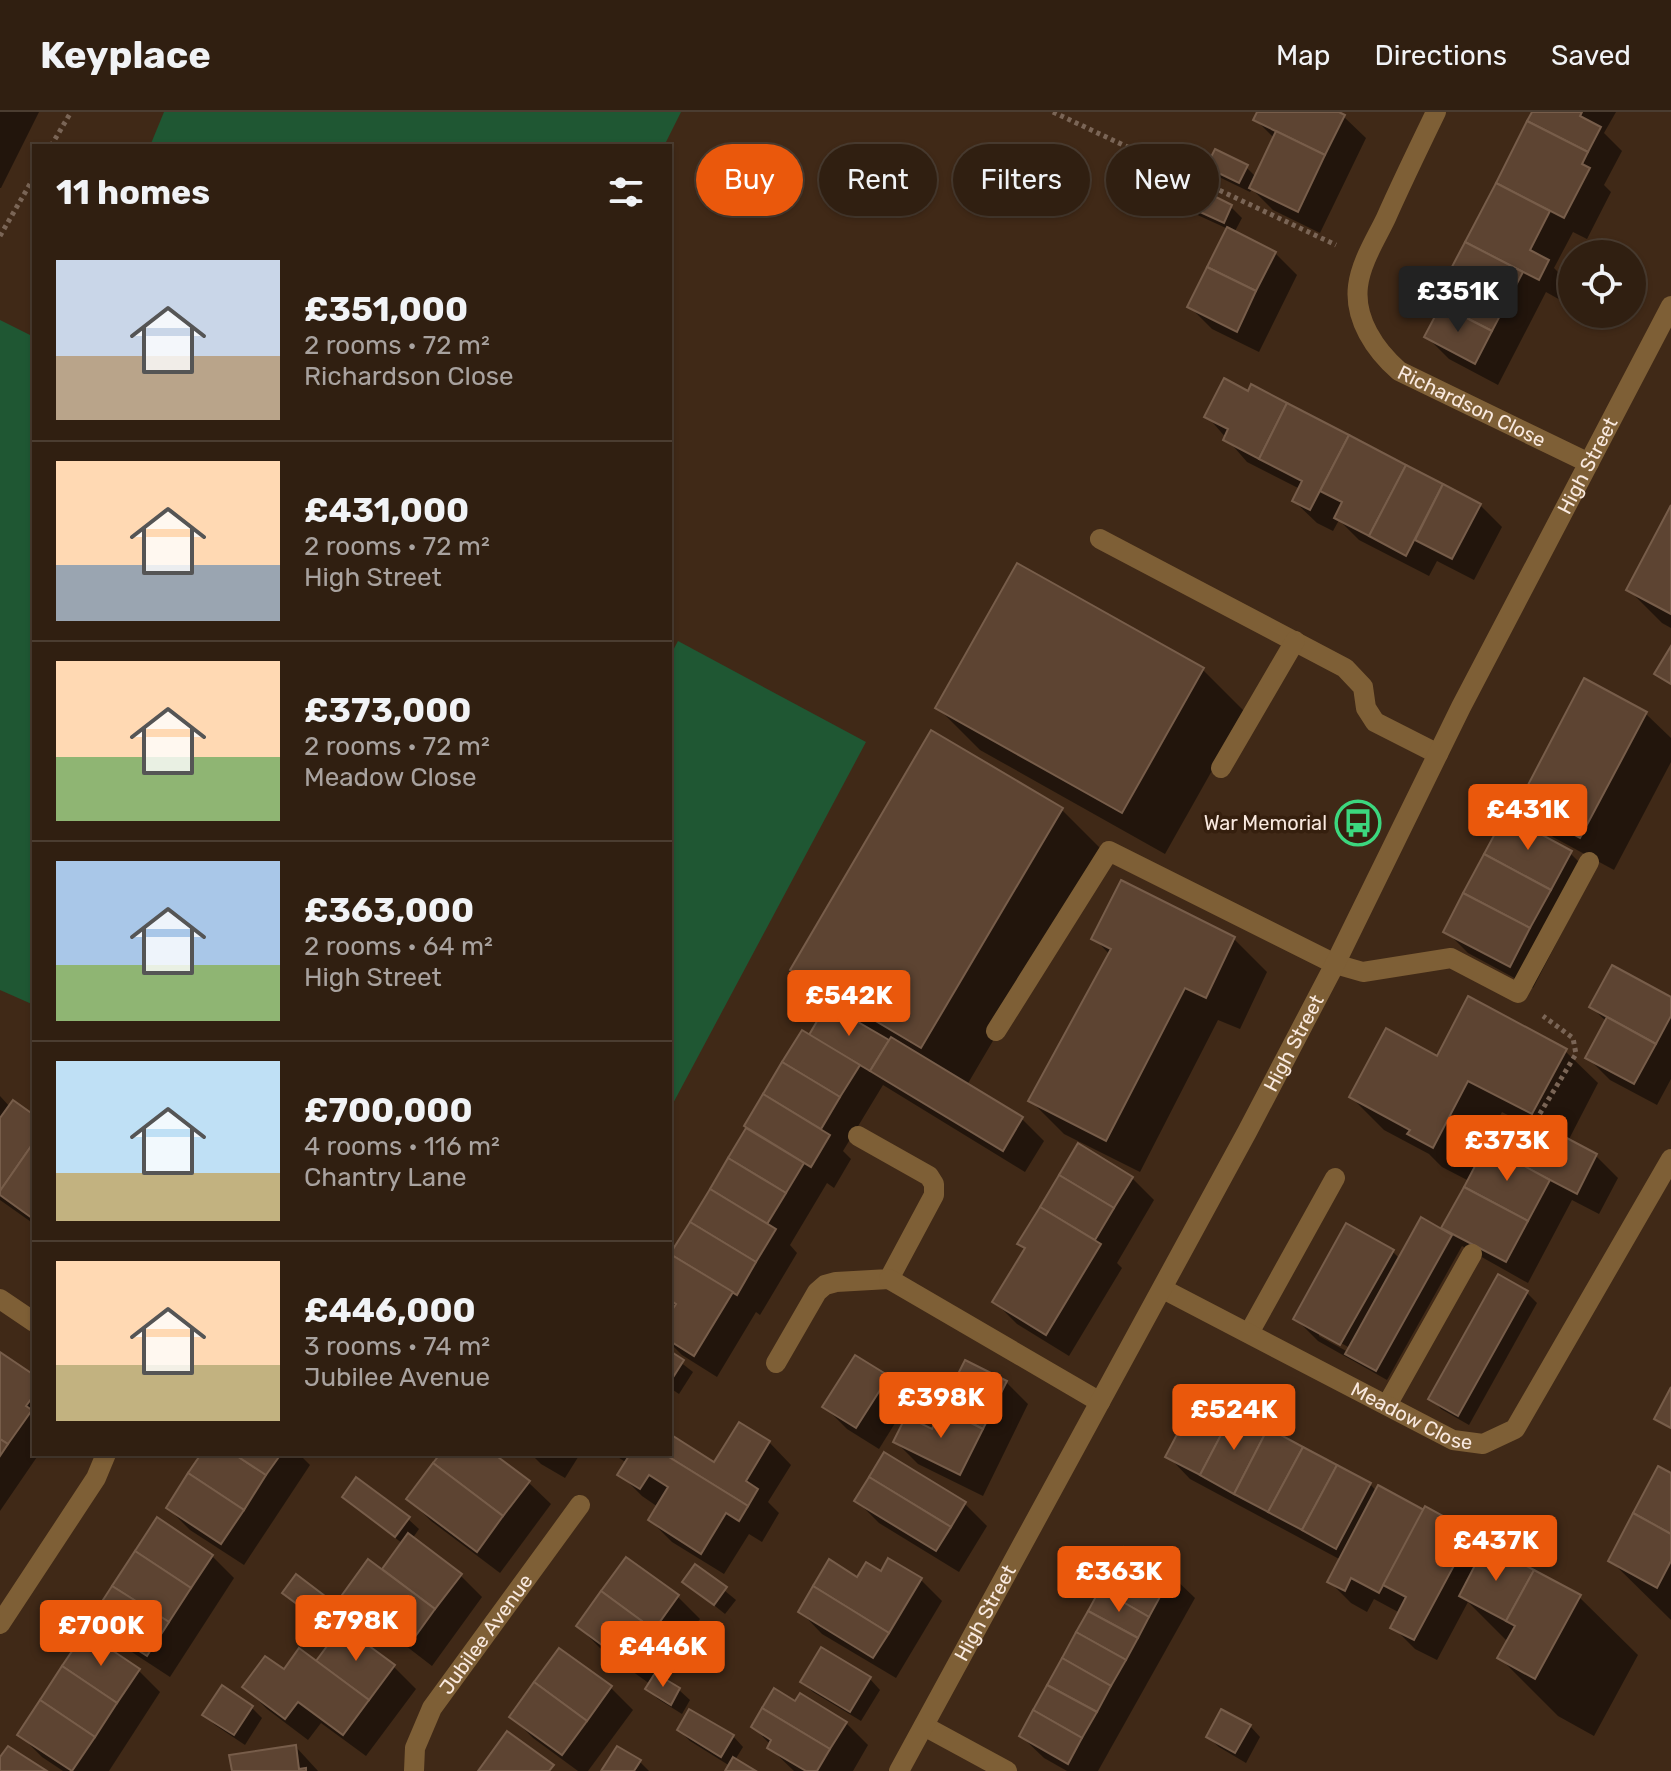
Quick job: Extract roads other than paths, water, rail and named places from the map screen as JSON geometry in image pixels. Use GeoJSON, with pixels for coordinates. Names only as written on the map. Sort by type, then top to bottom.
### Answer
{"type":"FeatureCollection","features":[{"type":"Feature","properties":{"kind":"street","name":"Richardson Close"},"geometry":{"type":"LineString","coordinates":[[1436,112],[1366,259],[1358,286],[1359,308],[1367,331],[1379,354],[1399,371],[1589,463]]}},
{"type":"Feature","properties":{"kind":"street","name":"High Street"},"geometry":{"type":"LineString","coordinates":[[899,1771],[1163,1289],[1335,964],[1438,754],[1671,306]]}},
{"type":"Feature","properties":{"kind":"street"},"geometry":{"type":"LineString","coordinates":[[1100,539],[1345,668],[1363,687],[1366,708],[1375,722],[1438,754]]}},
{"type":"Feature","properties":{"kind":"street"},"geometry":{"type":"LineString","coordinates":[[1221,768],[1295,641]]}},
{"type":"Feature","properties":{"kind":"street"},"geometry":{"type":"LineString","coordinates":[[996,1031],[1109,851],[1335,964],[1363,972],[1451,958],[1518,993],[1589,862]]}},
{"type":"Feature","properties":{"kind":"street"},"geometry":{"type":"LineString","coordinates":[[858,1136],[929,1176],[934,1184],[934,1195],[889,1279]]}},
{"type":"Feature","properties":{"kind":"street","name":"Meadow Close"},"geometry":{"type":"LineString","coordinates":[[1163,1289],[1453,1440],[1483,1444],[1515,1429],[1671,1159]]}},
{"type":"Feature","properties":{"kind":"street"},"geometry":{"type":"LineString","coordinates":[[1249,1333],[1335,1178]]}},
{"type":"Feature","properties":{"kind":"street"},"geometry":{"type":"LineString","coordinates":[[1387,1405],[1472,1254]]}},
{"type":"Feature","properties":{"kind":"street"},"geometry":{"type":"LineString","coordinates":[[776,1363],[817,1292],[825,1285],[889,1279],[1100,1402]]}},
{"type":"Feature","properties":{"kind":"street"},"geometry":{"type":"LineString","coordinates":[[0,1299],[32,1321]]}},
{"type":"Feature","properties":{"kind":"street"},"geometry":{"type":"LineString","coordinates":[[0,1624],[96,1478],[105,1456]]}},
{"type":"Feature","properties":{"kind":"street","name":"Jubilee Avenue"},"geometry":{"type":"LineString","coordinates":[[414,1771],[415,1748],[432,1708],[580,1505]]}},
{"type":"Feature","properties":{"kind":"street"},"geometry":{"type":"LineString","coordinates":[[924,1726],[1007,1771]]}},
{"type":"Feature","properties":{"kind":"place","name":"War Memorial"},"geometry":{"type":"Point","coordinates":[1358,823]}}]}
